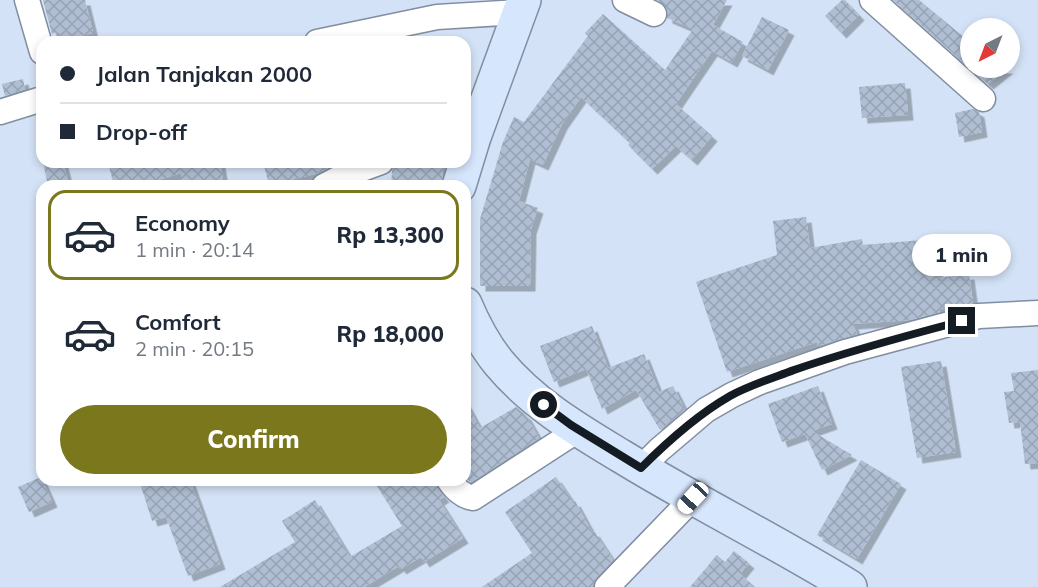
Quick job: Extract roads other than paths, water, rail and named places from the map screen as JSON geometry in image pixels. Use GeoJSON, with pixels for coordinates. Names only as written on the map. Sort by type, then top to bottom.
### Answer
{"type":"FeatureCollection","features":[{"type":"Feature","properties":{"kind":"street"},"geometry":{"type":"LineString","coordinates":[[27,0],[37,36]]}},
{"type":"Feature","properties":{"kind":"street"},"geometry":{"type":"LineString","coordinates":[[625,0],[654,14]]}},
{"type":"Feature","properties":{"kind":"street"},"geometry":{"type":"LineString","coordinates":[[872,0],[983,99]]}},
{"type":"Feature","properties":{"kind":"street"},"geometry":{"type":"LineString","coordinates":[[346,36],[437,17],[522,6],[471,147]]}},
{"type":"Feature","properties":{"kind":"street"},"geometry":{"type":"LineString","coordinates":[[0,112],[36,101]]}},
{"type":"Feature","properties":{"kind":"street"},"geometry":{"type":"LineString","coordinates":[[335,180],[364,168]]}},
{"type":"Feature","properties":{"kind":"street"},"geometry":{"type":"LineString","coordinates":[[641,468],[706,410],[760,382],[845,352],[979,316],[1038,313]]}},
{"type":"Feature","properties":{"kind":"street"},"geometry":{"type":"LineString","coordinates":[[471,318],[476,330],[499,363],[530,395],[578,430],[693,498],[793,552],[850,587]]}},
{"type":"Feature","properties":{"kind":"street"},"geometry":{"type":"LineString","coordinates":[[453,486],[466,496],[473,498],[578,430]]}},
{"type":"Feature","properties":{"kind":"street"},"geometry":{"type":"LineString","coordinates":[[607,587],[693,498]]}}]}
